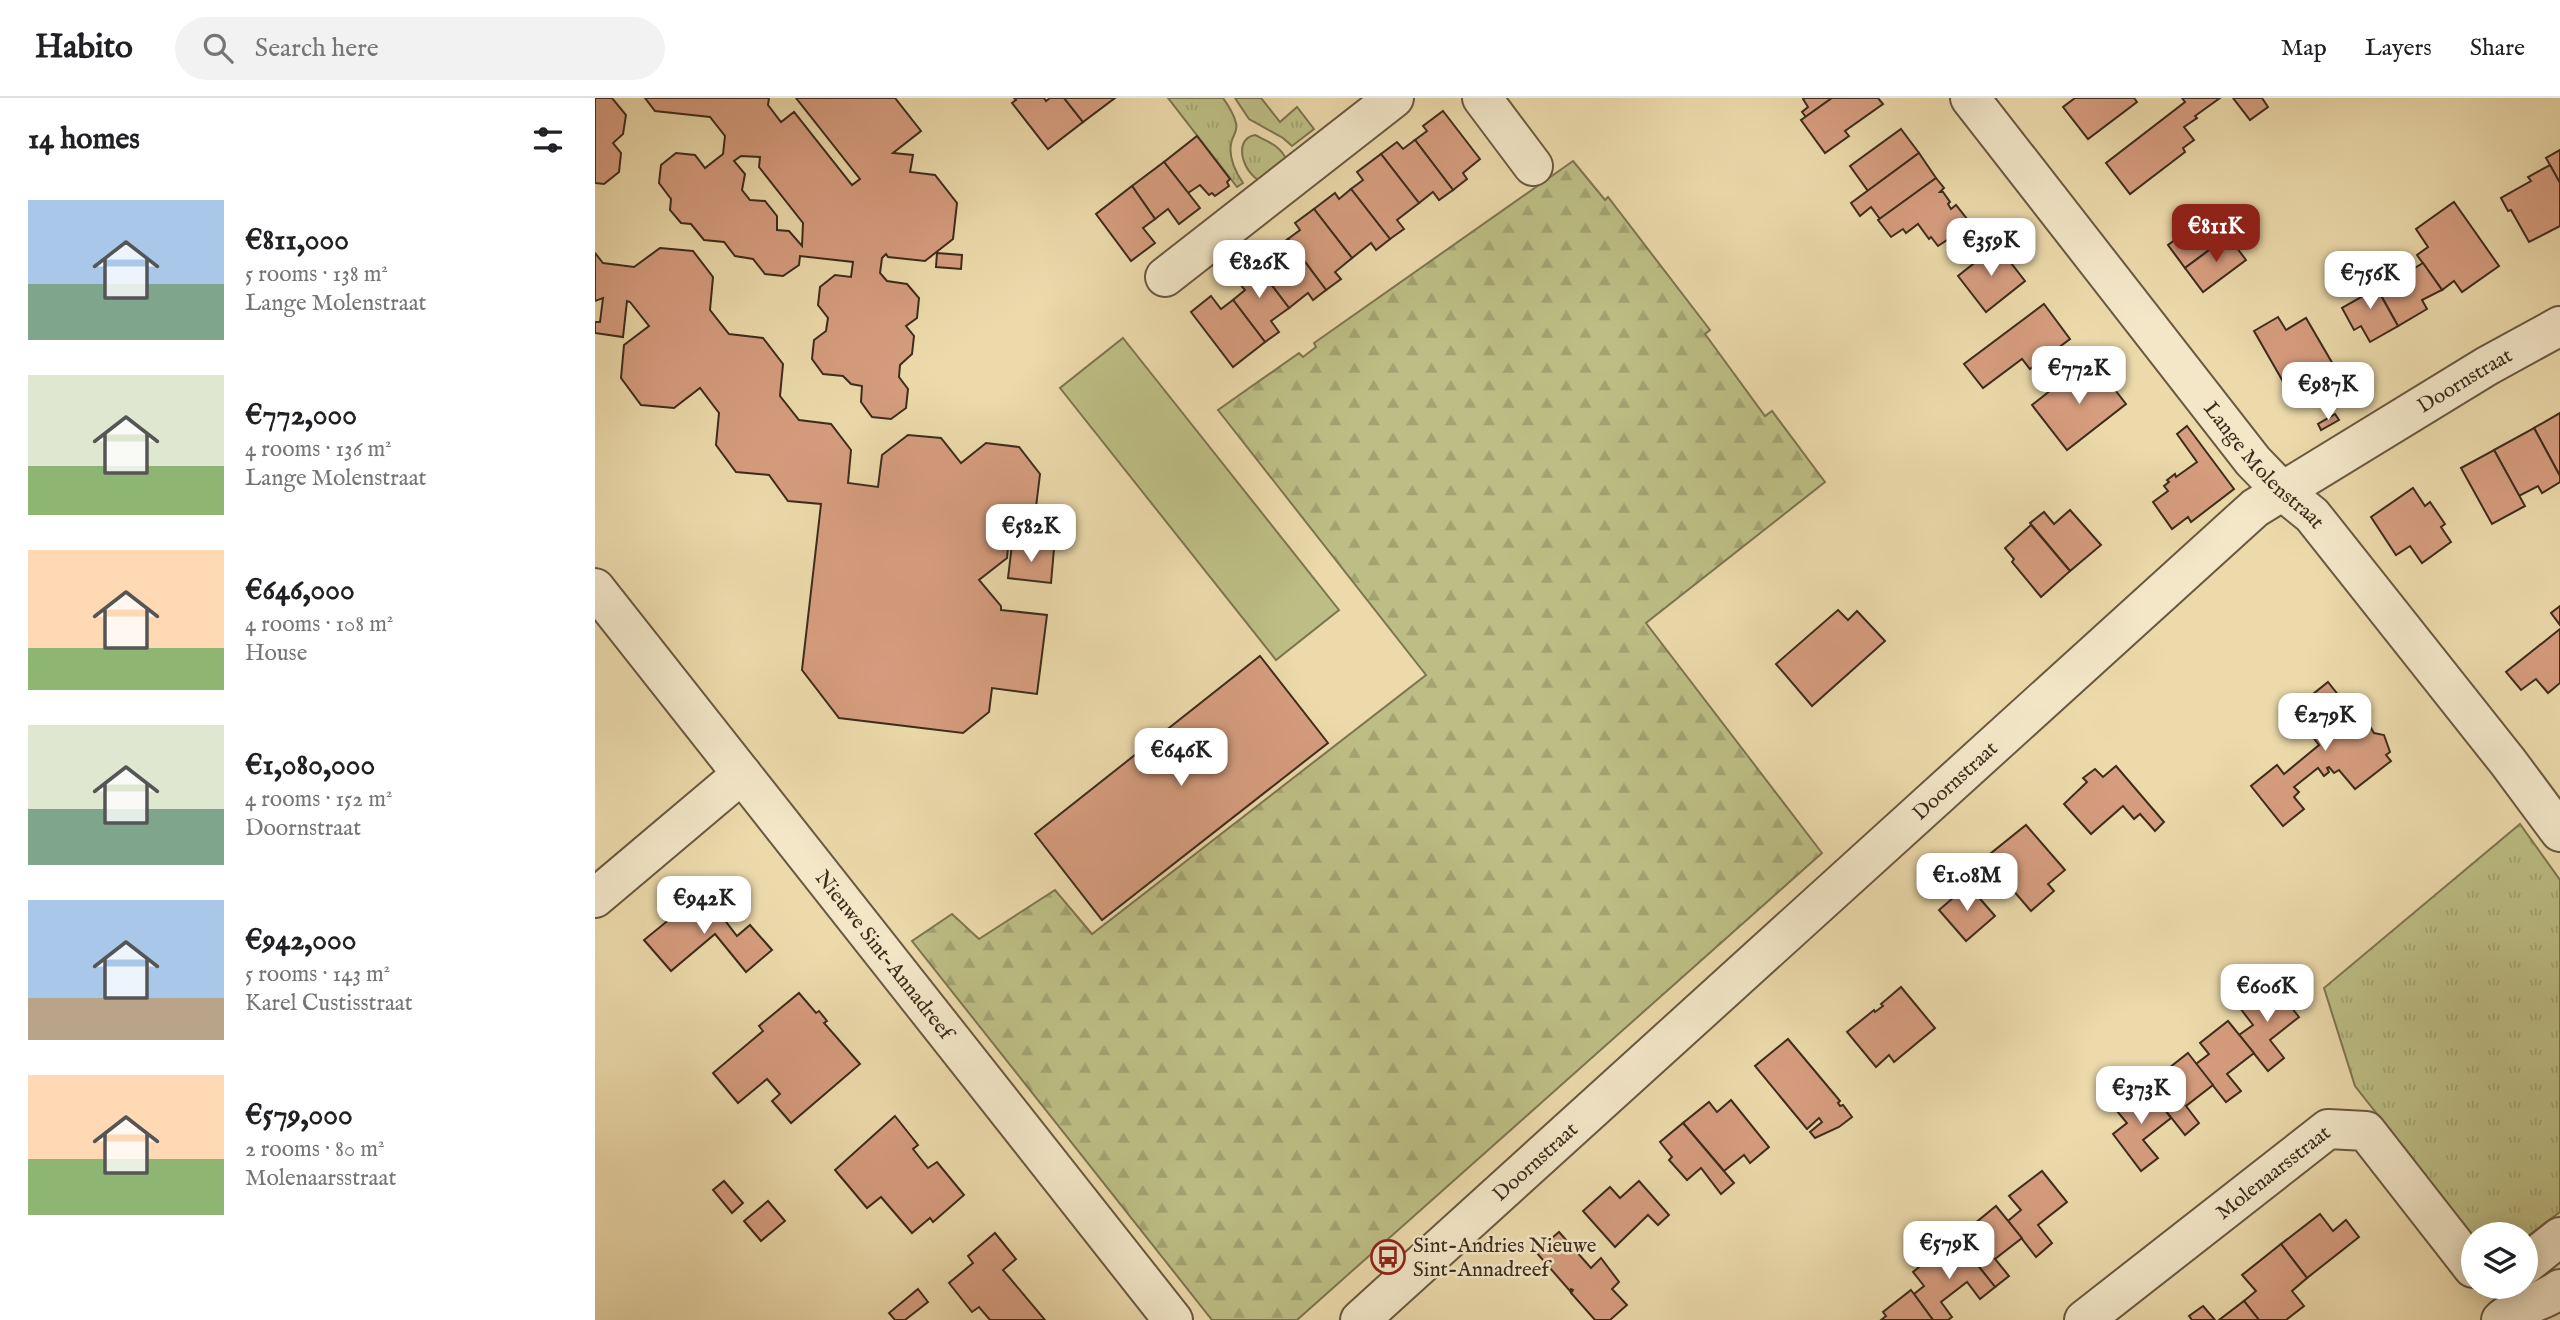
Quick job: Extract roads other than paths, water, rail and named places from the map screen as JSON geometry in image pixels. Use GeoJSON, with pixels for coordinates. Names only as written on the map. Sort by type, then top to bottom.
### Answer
{"type":"FeatureCollection","features":[{"type":"Feature","properties":{"kind":"street"},"geometry":{"type":"LineString","coordinates":[[1165,277],[1394,98]]}},
{"type":"Feature","properties":{"kind":"street"},"geometry":{"type":"LineString","coordinates":[[1482,98],[1533,166]]}},
{"type":"Feature","properties":{"kind":"street","name":"Lange Molenstraat"},"geometry":{"type":"LineString","coordinates":[[1970,98],[2253,461],[2281,490],[2312,515],[2508,762],[2560,832]]}},
{"type":"Feature","properties":{"kind":"street","name":"Doornstraat"},"geometry":{"type":"LineString","coordinates":[[1360,1320],[2255,508],[2487,366],[2560,326]]}},
{"type":"Feature","properties":{"kind":"street","name":"Nieuwe Sint-Annadreef"},"geometry":{"type":"LineString","coordinates":[[595,588],[1173,1320]]}},
{"type":"Feature","properties":{"kind":"street"},"geometry":{"type":"LineString","coordinates":[[595,898],[742,774]]}},
{"type":"Feature","properties":{"kind":"street","name":"Molenaarsstraat"},"geometry":{"type":"LineString","coordinates":[[2084,1320],[2328,1129],[2366,1132],[2461,1253]]}},
{"type":"Feature","properties":{"kind":"street"},"geometry":{"type":"LineString","coordinates":[[2538,1255],[2560,1237]]}},
{"type":"Feature","properties":{"kind":"street"},"geometry":{"type":"LineString","coordinates":[[2504,1301],[2553,1295],[2560,1289]]}},
{"type":"Feature","properties":{"kind":"place","name":"Sint-Andries Nieuwe Sint-Annadreef"},"geometry":{"type":"Point","coordinates":[1388,1257]}}]}
